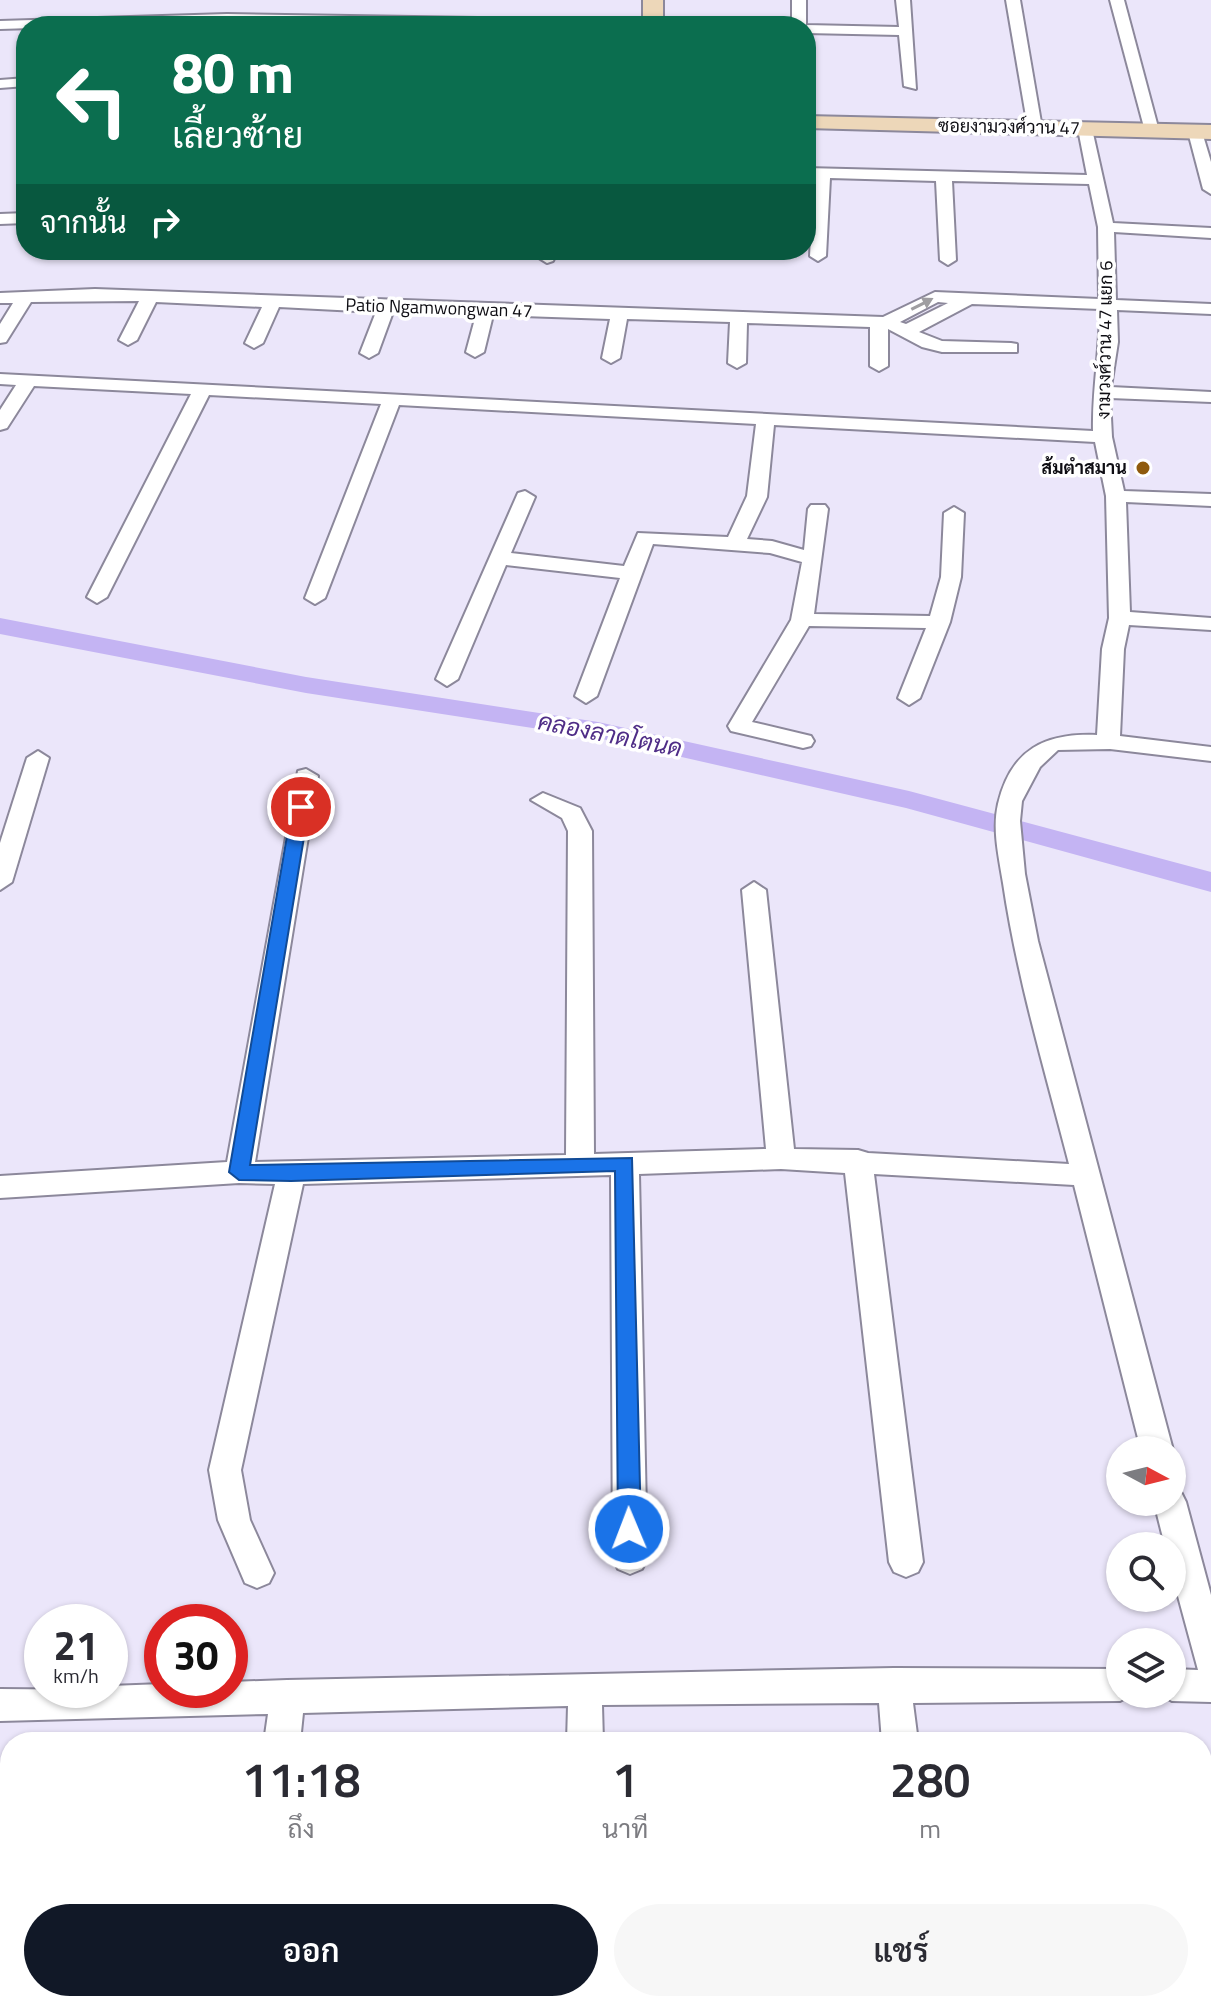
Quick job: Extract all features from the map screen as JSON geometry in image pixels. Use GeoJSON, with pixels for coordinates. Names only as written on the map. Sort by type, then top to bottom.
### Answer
{"type":"FeatureCollection","features":[{"type":"Feature","properties":{"kind":"street"},"geometry":{"type":"LineString","coordinates":[[903,0],[911,86]]}},
{"type":"Feature","properties":{"kind":"street"},"geometry":{"type":"LineString","coordinates":[[1013,0],[1035,128]]}},
{"type":"Feature","properties":{"kind":"street"},"geometry":{"type":"LineString","coordinates":[[1117,0],[1152,131]]}},
{"type":"Feature","properties":{"kind":"street"},"geometry":{"type":"LineString","coordinates":[[816,29],[906,31]]}},
{"type":"Feature","properties":{"kind":"street","name":"ซอยงามวงศ์วาน 47"},"geometry":{"type":"LineString","coordinates":[[816,122],[1203,132]]}},
{"type":"Feature","properties":{"kind":"street","name":"งามวงศ์วาน 47 แยก 6"},"geometry":{"type":"LineString","coordinates":[[1085,129],[1106,227],[1109,342],[1101,392],[1103,437],[1116,496],[1120,618],[1113,649],[1108,743]]}},
{"type":"Feature","properties":{"kind":"street"},"geometry":{"type":"LineString","coordinates":[[1203,132],[1211,189]]}},
{"type":"Feature","properties":{"kind":"street"},"geometry":{"type":"LineString","coordinates":[[816,174],[1098,180]]}},
{"type":"Feature","properties":{"kind":"street"},"geometry":{"type":"LineString","coordinates":[[944,177],[948,260]]}},
{"type":"Feature","properties":{"kind":"street"},"geometry":{"type":"LineString","coordinates":[[816,215],[818,256]]}},
{"type":"Feature","properties":{"kind":"street"},"geometry":{"type":"LineString","coordinates":[[1106,227],[1211,233]]}},
{"type":"Feature","properties":{"kind":"street","name":"Patio Ngamwongwan 47"},"geometry":{"type":"LineString","coordinates":[[0,298],[95,294],[386,307],[882,322]]}},
{"type":"Feature","properties":{"kind":"street"},"geometry":{"type":"LineString","coordinates":[[128,340],[150,296]]}},
{"type":"Feature","properties":{"kind":"street"},"geometry":{"type":"LineString","coordinates":[[0,338],[25,297]]}},
{"type":"Feature","properties":{"kind":"street"},"geometry":{"type":"LineString","coordinates":[[882,322],[935,297],[1211,309]]}},
{"type":"Feature","properties":{"kind":"street"},"geometry":{"type":"LineString","coordinates":[[907,331],[970,298]]}},
{"type":"Feature","properties":{"kind":"street"},"geometry":{"type":"LineString","coordinates":[[254,343],[273,302]]}},
{"type":"Feature","properties":{"kind":"street"},"geometry":{"type":"LineString","coordinates":[[369,353],[386,307]]}},
{"type":"Feature","properties":{"kind":"street"},"geometry":{"type":"LineString","coordinates":[[475,352],[486,310]]}},
{"type":"Feature","properties":{"kind":"street"},"geometry":{"type":"LineString","coordinates":[[611,358],[619,315]]}},
{"type":"Feature","properties":{"kind":"street"},"geometry":{"type":"LineString","coordinates":[[737,363],[739,316]]}},
{"type":"Feature","properties":{"kind":"street"},"geometry":{"type":"LineString","coordinates":[[882,322],[907,331],[918,343],[1011,348]]}},
{"type":"Feature","properties":{"kind":"street"},"geometry":{"type":"LineString","coordinates":[[879,366],[882,322]]}},
{"type":"Feature","properties":{"kind":"street"},"geometry":{"type":"LineString","coordinates":[[0,379],[1103,437]]}},
{"type":"Feature","properties":{"kind":"street"},"geometry":{"type":"LineString","coordinates":[[0,424],[29,380]]}},
{"type":"Feature","properties":{"kind":"street"},"geometry":{"type":"LineString","coordinates":[[97,597],[203,389]]}},
{"type":"Feature","properties":{"kind":"street"},"geometry":{"type":"LineString","coordinates":[[1101,392],[1211,397]]}},
{"type":"Feature","properties":{"kind":"street"},"geometry":{"type":"LineString","coordinates":[[315,598],[392,399]]}},
{"type":"Feature","properties":{"kind":"street"},"geometry":{"type":"LineString","coordinates":[[733,544],[742,534],[748,506],[757,497],[766,418]]}},
{"type":"Feature","properties":{"kind":"street"},"geometry":{"type":"LineString","coordinates":[[1116,496],[1211,500]]}},
{"type":"Feature","properties":{"kind":"street"},"geometry":{"type":"LineString","coordinates":[[447,679],[525,497]]}},
{"type":"Feature","properties":{"kind":"street"},"geometry":{"type":"LineString","coordinates":[[757,497],[765,506],[761,534],[772,547]]}},
{"type":"Feature","properties":{"kind":"street"},"geometry":{"type":"LineString","coordinates":[[803,741],[739,726],[802,620],[818,509]]}},
{"type":"Feature","properties":{"kind":"street"},"geometry":{"type":"LineString","coordinates":[[909,698],[939,622],[951,577],[954,513]]}},
{"type":"Feature","properties":{"kind":"street"},"geometry":{"type":"LineString","coordinates":[[586,696],[647,526],[733,544],[772,547],[813,559]]}},
{"type":"Feature","properties":{"kind":"street"},"geometry":{"type":"LineString","coordinates":[[500,558],[631,573]]}},
{"type":"Feature","properties":{"kind":"street"},"geometry":{"type":"LineString","coordinates":[[1120,618],[1211,624]]}},
{"type":"Feature","properties":{"kind":"street"},"geometry":{"type":"LineString","coordinates":[[802,620],[939,622]]}},
{"type":"Feature","properties":{"kind":"street"},"geometry":{"type":"LineString","coordinates":[[1153,1436],[1018,905],[1009,806],[1039,752],[1052,744],[1108,743],[1211,754]]}},
{"type":"Feature","properties":{"kind":"street"},"geometry":{"type":"LineString","coordinates":[[0,882],[38,758]]}},
{"type":"Feature","properties":{"kind":"street"},"geometry":{"type":"LineString","coordinates":[[239,1172],[306,776]]}},
{"type":"Feature","properties":{"kind":"street"},"geometry":{"type":"LineString","coordinates":[[543,800],[572,813],[580,831],[580,1164]]}},
{"type":"Feature","properties":{"kind":"street"},"geometry":{"type":"LineString","coordinates":[[754,890],[781,1159]]}},
{"type":"Feature","properties":{"kind":"street"},"geometry":{"type":"LineString","coordinates":[[0,1187],[239,1172],[291,1174],[781,1159],[858,1160],[1086,1175]]}},
{"type":"Feature","properties":{"kind":"street"},"geometry":{"type":"LineString","coordinates":[[858,1160],[906,1562]]}},
{"type":"Feature","properties":{"kind":"street"},"geometry":{"type":"LineString","coordinates":[[625,1163],[630,1559]]}},
{"type":"Feature","properties":{"kind":"street"},"geometry":{"type":"LineString","coordinates":[[257,1573],[234,1520],[225,1470],[291,1174]]}},
{"type":"Feature","properties":{"kind":"street"},"geometry":{"type":"LineString","coordinates":[[1174,1516],[1211,1660]]}},
{"type":"Feature","properties":{"kind":"street"},"geometry":{"type":"LineString","coordinates":[[894,1684],[899,1732]]}},
{"type":"Feature","properties":{"kind":"street"},"geometry":{"type":"LineString","coordinates":[[0,1705],[585,1689],[894,1684],[1106,1685]]}},
{"type":"Feature","properties":{"kind":"street"},"geometry":{"type":"LineString","coordinates":[[1186,1685],[1211,1686]]}},
{"type":"Feature","properties":{"kind":"street"},"geometry":{"type":"LineString","coordinates":[[585,1689],[585,1732]]}},
{"type":"Feature","properties":{"kind":"street"},"geometry":{"type":"LineString","coordinates":[[283,1732],[287,1696]]}},
{"type":"Feature","properties":{"kind":"waterway","name":"คลองลาดโตนด"},"geometry":{"type":"LineString","coordinates":[[0,626],[306,685],[598,730],[909,800],[1211,882]]}},
{"type":"Feature","properties":{"kind":"place","name":"ส้มตำสมาน"},"geometry":{"type":"Point","coordinates":[1143,468]}},
{"type":"Feature","properties":{"kind":"route"},"geometry":{"type":"LineString","coordinates":[[301,807],[239,1172],[291,1174],[625,1163],[629,1529]]}}]}
